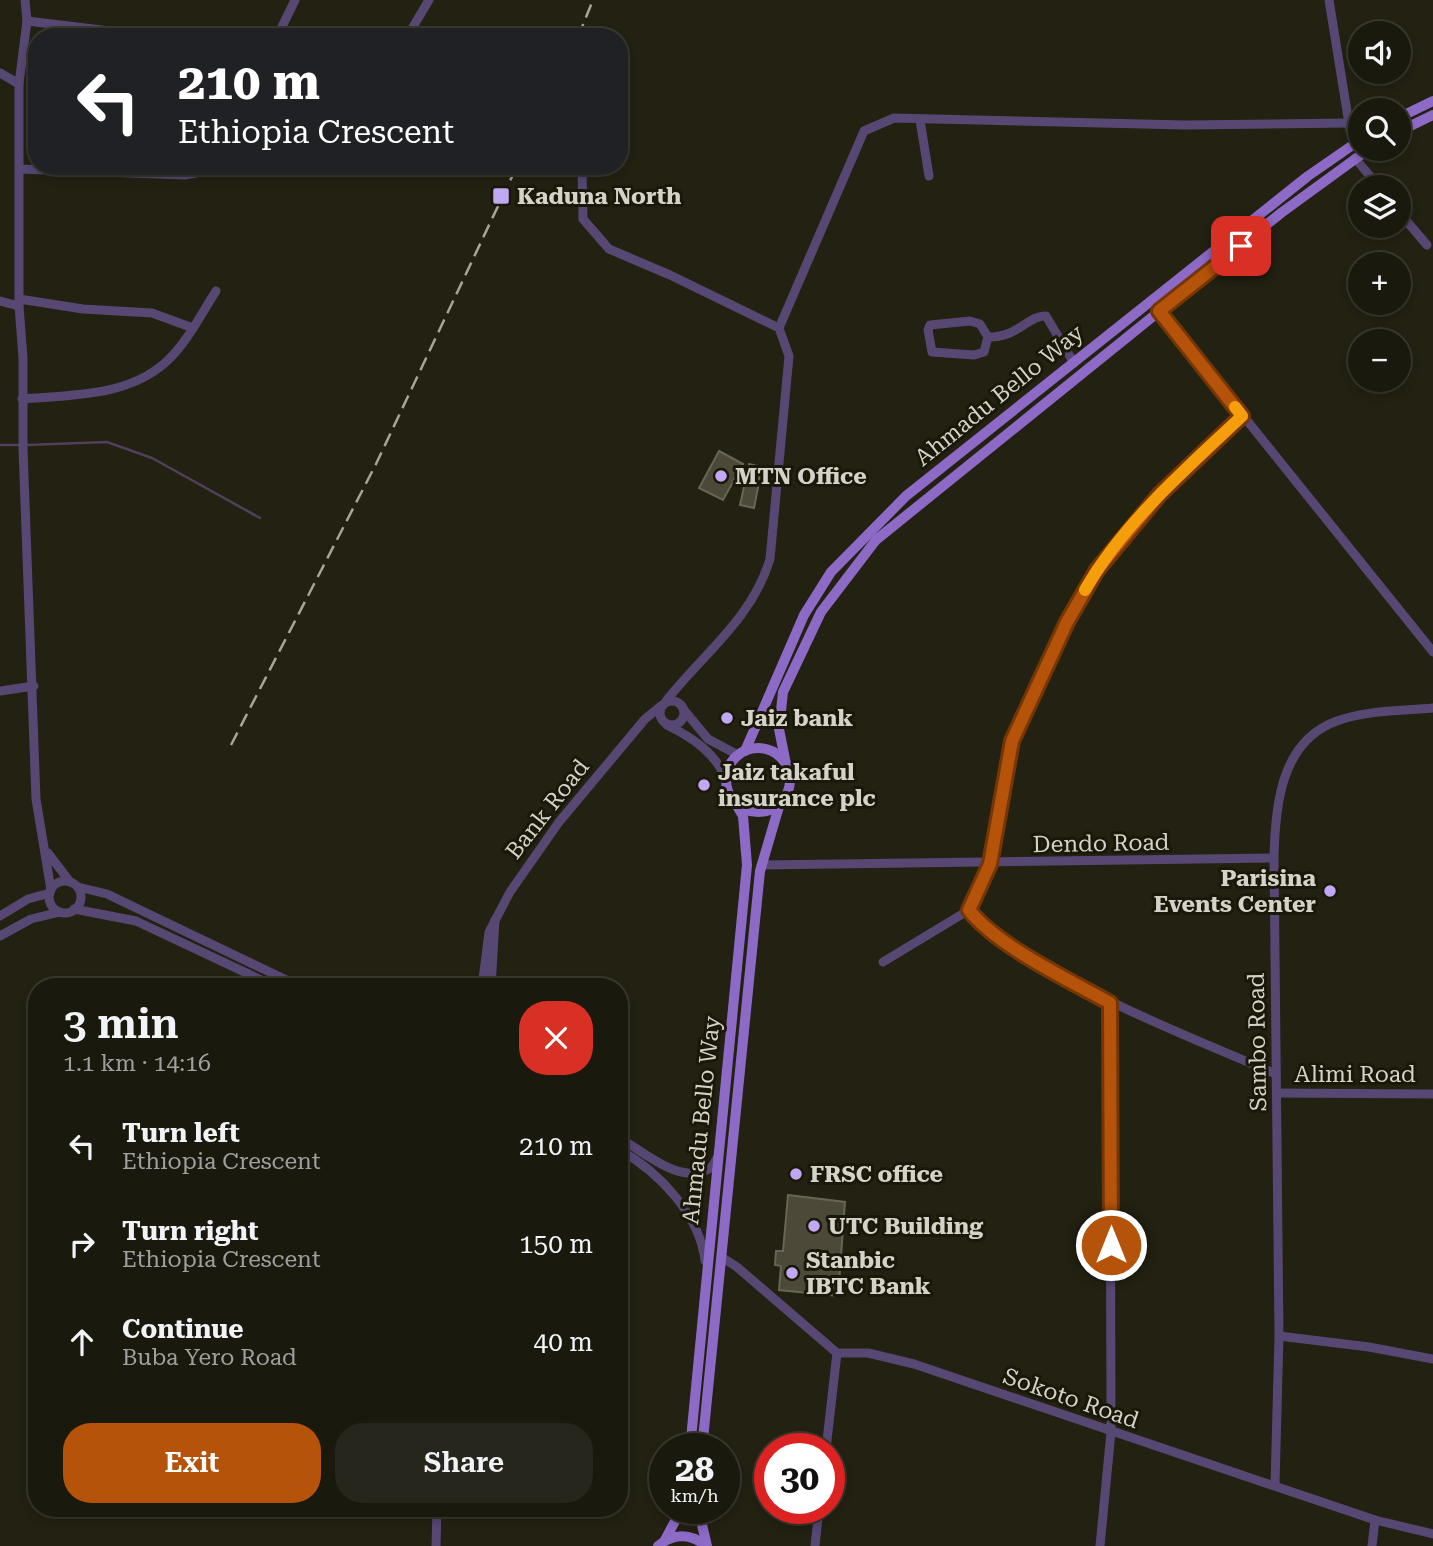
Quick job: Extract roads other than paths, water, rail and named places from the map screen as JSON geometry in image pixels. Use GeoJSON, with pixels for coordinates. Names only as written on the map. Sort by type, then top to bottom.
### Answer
{"type":"FeatureCollection","features":[{"type":"Feature","properties":{"kind":"main road"},"geometry":{"type":"LineString","coordinates":[[1411,112],[1433,102]]}},
{"type":"Feature","properties":{"kind":"main road"},"geometry":{"type":"LineString","coordinates":[[1411,126],[1433,115]]}},
{"type":"Feature","properties":{"kind":"main road","name":"Ahmadu Bello Way"},"geometry":{"type":"LineString","coordinates":[[742,753],[804,615],[831,572],[906,496],[1308,176],[1348,148]]}},
{"type":"Feature","properties":{"kind":"main road","name":"Ahmadu Bello Way"},"geometry":{"type":"LineString","coordinates":[[786,764],[779,729],[783,692],[821,612],[876,540],[1159,311],[1351,161]]}},
{"type":"Feature","properties":{"kind":"main road"},"geometry":{"type":"LineString","coordinates":[[768,750],[786,764],[790,782],[780,803],[764,811],[755,811],[733,799],[726,780],[728,768],[742,753],[768,750]]}},
{"type":"Feature","properties":{"kind":"main road","name":"Ahmadu Bello Way"},"geometry":{"type":"LineString","coordinates":[[692,1433],[747,864],[743,816],[733,799]]}},
{"type":"Feature","properties":{"kind":"main road","name":"Ahmadu Bello Way"},"geometry":{"type":"LineString","coordinates":[[704,1433],[761,865],[780,803]]}},
{"type":"Feature","properties":{"kind":"main road"},"geometry":{"type":"LineString","coordinates":[[661,1543],[672,1524]]}},
{"type":"Feature","properties":{"kind":"main road"},"geometry":{"type":"LineString","coordinates":[[702,1524],[707,1546]]}},
{"type":"Feature","properties":{"kind":"main road"},"geometry":{"type":"LineString","coordinates":[[661,1543],[682,1535],[692,1537],[707,1546]]}},
{"type":"Feature","properties":{"kind":"street"},"geometry":{"type":"LineString","coordinates":[[24,0],[27,21],[19,85],[19,303],[23,358],[23,444],[34,686],[36,799],[46,851],[52,905],[60,912]]}},
{"type":"Feature","properties":{"kind":"street"},"geometry":{"type":"LineString","coordinates":[[281,28],[295,0]]}},
{"type":"Feature","properties":{"kind":"street"},"geometry":{"type":"LineString","coordinates":[[412,28],[429,0]]}},
{"type":"Feature","properties":{"kind":"street"},"geometry":{"type":"LineString","coordinates":[[582,175],[583,219],[609,250],[670,275],[779,328],[864,131],[894,118],[1185,125],[1348,123],[1329,0]]}},
{"type":"Feature","properties":{"kind":"street"},"geometry":{"type":"LineString","coordinates":[[27,21],[85,28]]}},
{"type":"Feature","properties":{"kind":"street"},"geometry":{"type":"LineString","coordinates":[[0,72],[19,85]]}},
{"type":"Feature","properties":{"kind":"street"},"geometry":{"type":"LineString","coordinates":[[920,120],[929,176]]}},
{"type":"Feature","properties":{"kind":"street"},"geometry":{"type":"LineString","coordinates":[[1357,161],[1369,175]]}},
{"type":"Feature","properties":{"kind":"street"},"geometry":{"type":"LineString","coordinates":[[20,169],[28,169]]}},
{"type":"Feature","properties":{"kind":"street"},"geometry":{"type":"LineString","coordinates":[[1411,227],[1427,246]]}},
{"type":"Feature","properties":{"kind":"street"},"geometry":{"type":"LineString","coordinates":[[22,399],[105,390],[141,379],[166,362],[193,328],[216,291]]}},
{"type":"Feature","properties":{"kind":"street"},"geometry":{"type":"LineString","coordinates":[[0,301],[152,313],[193,328]]}},
{"type":"Feature","properties":{"kind":"street"},"geometry":{"type":"LineString","coordinates":[[1159,311],[1433,652]]}},
{"type":"Feature","properties":{"kind":"street"},"geometry":{"type":"LineString","coordinates":[[988,337],[1010,335],[1038,316],[1046,316],[1074,363]]}},
{"type":"Feature","properties":{"kind":"street"},"geometry":{"type":"LineString","coordinates":[[970,321],[978,323],[988,337],[986,348],[980,354],[935,354],[930,349],[928,330],[935,323],[970,321]]}},
{"type":"Feature","properties":{"kind":"street","name":"Bank Road"},"geometry":{"type":"LineString","coordinates":[[483,978],[489,932],[530,861],[638,727],[685,682],[732,630],[765,578],[770,559],[789,356],[779,328]]}},
{"type":"Feature","properties":{"kind":"street"},"geometry":{"type":"LineString","coordinates":[[883,962],[969,910],[990,864],[1012,741],[1067,622],[1097,570],[1160,494],[1242,416]]}},
{"type":"Feature","properties":{"kind":"street"},"geometry":{"type":"LineString","coordinates":[[665,724],[680,723],[682,707],[679,696],[685,682]]}},
{"type":"Feature","properties":{"kind":"street"},"geometry":{"type":"LineString","coordinates":[[0,691],[34,686]]}},
{"type":"Feature","properties":{"kind":"street"},"geometry":{"type":"LineString","coordinates":[[665,724],[660,715],[664,703],[682,707],[708,739],[742,753]]}},
{"type":"Feature","properties":{"kind":"street","name":"Sambo Road"},"geometry":{"type":"LineString","coordinates":[[1275,1484],[1279,1336],[1274,858],[1278,799],[1285,772],[1301,747],[1316,733],[1336,721],[1377,712],[1433,708]]}},
{"type":"Feature","properties":{"kind":"street"},"geometry":{"type":"LineString","coordinates":[[638,727],[653,720],[684,733],[714,757],[726,780]]}},
{"type":"Feature","properties":{"kind":"street"},"geometry":{"type":"LineString","coordinates":[[46,851],[74,884],[80,901],[74,909]]}},
{"type":"Feature","properties":{"kind":"street","name":"Dendo Road"},"geometry":{"type":"LineString","coordinates":[[761,865],[990,864],[1274,858]]}},
{"type":"Feature","properties":{"kind":"street"},"geometry":{"type":"LineString","coordinates":[[0,916],[28,899],[50,891],[59,882],[74,884],[107,894],[282,978]]}},
{"type":"Feature","properties":{"kind":"street"},"geometry":{"type":"LineString","coordinates":[[0,936],[32,919],[74,909],[129,918],[257,978]]}},
{"type":"Feature","properties":{"kind":"street"},"geometry":{"type":"LineString","coordinates":[[969,910],[979,923],[1045,967],[1110,1003],[1276,1074]]}},
{"type":"Feature","properties":{"kind":"street","name":"Bank Road"},"geometry":{"type":"LineString","coordinates":[[492,978],[495,920]]}},
{"type":"Feature","properties":{"kind":"street"},"geometry":{"type":"LineString","coordinates":[[1100,1546],[1111,1432],[1110,1003]]}},
{"type":"Feature","properties":{"kind":"street","name":"Alimi Road"},"geometry":{"type":"LineString","coordinates":[[1277,1093],[1433,1094]]}},
{"type":"Feature","properties":{"kind":"street"},"geometry":{"type":"LineString","coordinates":[[628,1143],[660,1164],[694,1173],[712,1167],[719,1150]]}},
{"type":"Feature","properties":{"kind":"street"},"geometry":{"type":"LineString","coordinates":[[628,1156],[662,1181],[675,1197],[699,1240],[707,1276]]}},
{"type":"Feature","properties":{"kind":"street"},"geometry":{"type":"LineString","coordinates":[[723,1258],[837,1353],[828,1433]]}},
{"type":"Feature","properties":{"kind":"street"},"geometry":{"type":"LineString","coordinates":[[1279,1336],[1369,1347],[1433,1359]]}},
{"type":"Feature","properties":{"kind":"street","name":"Sokoto Road"},"geometry":{"type":"LineString","coordinates":[[837,1353],[884,1356],[1275,1484],[1375,1520],[1433,1534]]}},
{"type":"Feature","properties":{"kind":"street"},"geometry":{"type":"LineString","coordinates":[[436,1546],[437,1517]]}},
{"type":"Feature","properties":{"kind":"street"},"geometry":{"type":"LineString","coordinates":[[1372,1546],[1375,1520]]}},
{"type":"Feature","properties":{"kind":"street"},"geometry":{"type":"LineString","coordinates":[[815,1546],[818,1524]]}},
{"type":"Feature","properties":{"kind":"waterway"},"geometry":{"type":"LineString","coordinates":[[27,445],[107,442],[152,458],[260,518]]}},
{"type":"Feature","properties":{"kind":"waterway"},"geometry":{"type":"LineString","coordinates":[[0,445],[20,445]]}},
{"type":"Feature","properties":{"kind":"railway"},"geometry":{"type":"LineString","coordinates":[[582,28],[593,0]]}},
{"type":"Feature","properties":{"kind":"railway"},"geometry":{"type":"LineString","coordinates":[[231,745],[376,464],[513,175]]}},
{"type":"Feature","properties":{"kind":"place","name":"Kaduna North"},"geometry":{"type":"Point","coordinates":[501,196]}},
{"type":"Feature","properties":{"kind":"place","name":"MTN Office"},"geometry":{"type":"Point","coordinates":[721,476]}},
{"type":"Feature","properties":{"kind":"place","name":"Jaiz bank"},"geometry":{"type":"Point","coordinates":[727,718]}},
{"type":"Feature","properties":{"kind":"place","name":"Jaiz takaful insurance plc"},"geometry":{"type":"Point","coordinates":[704,785]}},
{"type":"Feature","properties":{"kind":"place","name":"Parisina Events Center"},"geometry":{"type":"Point","coordinates":[1330,891]}},
{"type":"Feature","properties":{"kind":"place","name":"FRSC office"},"geometry":{"type":"Point","coordinates":[796,1174]}},
{"type":"Feature","properties":{"kind":"place","name":"UTC Building"},"geometry":{"type":"Point","coordinates":[814,1226]}},
{"type":"Feature","properties":{"kind":"place","name":"Stanbic IBTC Bank"},"geometry":{"type":"Point","coordinates":[792,1273]}}]}
